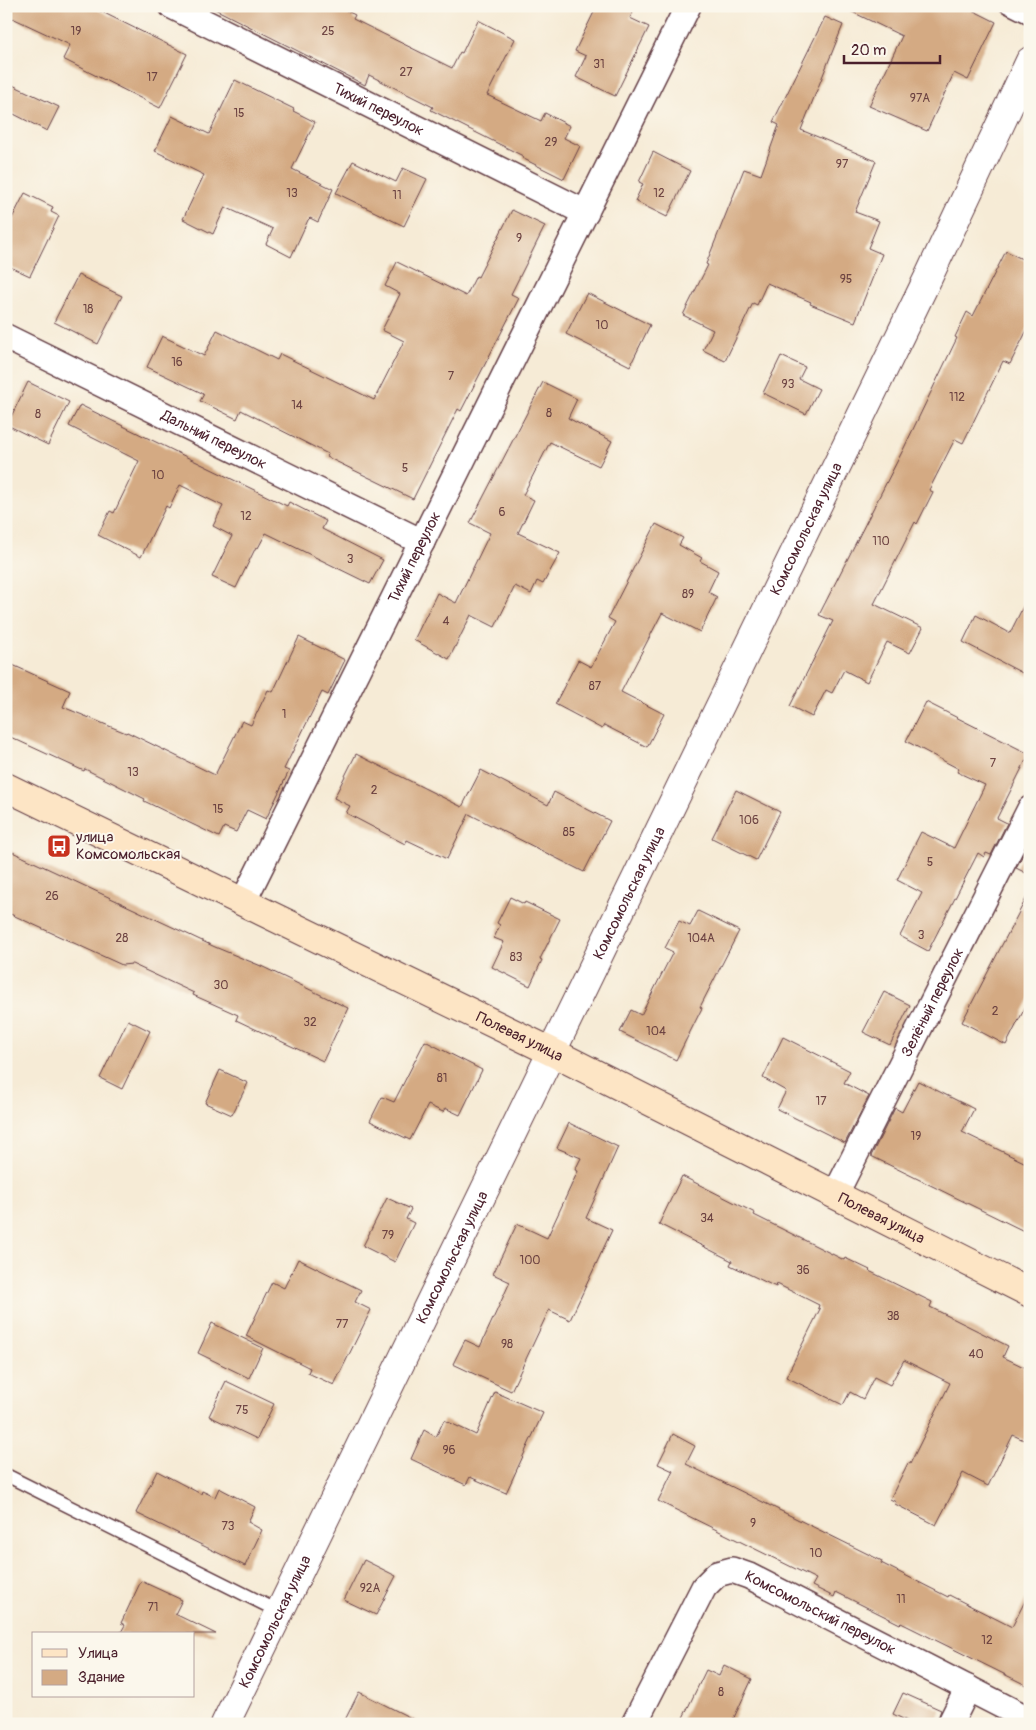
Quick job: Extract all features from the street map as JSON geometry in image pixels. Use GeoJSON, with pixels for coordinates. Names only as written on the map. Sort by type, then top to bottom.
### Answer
{"type":"FeatureCollection","features":[{"type":"Feature","properties":{"kind":"main road","name":"Полевая улица"},"geometry":{"type":"LineString","coordinates":[[6,786],[552,1052],[1030,1293]]}},
{"type":"Feature","properties":{"kind":"street","name":"Тихий переулок"},"geometry":{"type":"LineString","coordinates":[[172,6],[586,213]]}},
{"type":"Feature","properties":{"kind":"street","name":"Тихий переулок"},"geometry":{"type":"LineString","coordinates":[[243,902],[688,6]]}},
{"type":"Feature","properties":{"kind":"street","name":"Комсомольская улица"},"geometry":{"type":"LineString","coordinates":[[225,1724],[923,287],[1030,61]]}},
{"type":"Feature","properties":{"kind":"street","name":"Дальний переулок"},"geometry":{"type":"LineString","coordinates":[[6,337],[422,542]]}},
{"type":"Feature","properties":{"kind":"street","name":"Зелёный переулок"},"geometry":{"type":"LineString","coordinates":[[835,1195],[1030,808]]}},
{"type":"Feature","properties":{"kind":"street","name":"Комсомольский переулок"},"geometry":{"type":"LineString","coordinates":[[634,1724],[704,1587],[717,1574],[732,1570],[757,1580],[1030,1720]]}},
{"type":"Feature","properties":{"kind":"street"},"geometry":{"type":"LineString","coordinates":[[950,1724],[968,1688]]}},
{"type":"Feature","properties":{"kind":"lane"},"geometry":{"type":"LineString","coordinates":[[1006,6],[1030,18]]}},
{"type":"Feature","properties":{"kind":"lane"},"geometry":{"type":"LineString","coordinates":[[6,1475],[280,1612]]}},
{"type":"Feature","properties":{"kind":"building"},"geometry":{"type":"Polygon","coordinates":[[[6,6],[90,6],[187,54],[160,108],[63,59],[70,45],[6,15],[6,6]]]}},
{"type":"Feature","properties":{"kind":"building"},"geometry":{"type":"Polygon","coordinates":[[[209,6],[337,6],[355,15],[353,19],[452,68],[460,52],[462,53],[478,20],[515,39],[487,95],[541,121],[545,113],[570,126],[564,138],[580,146],[564,179],[522,158],[523,156],[431,110],[433,107],[369,75],[365,85],[209,6]]]}},
{"type":"Feature","properties":{"kind":"building"},"geometry":{"type":"Polygon","coordinates":[[[597,6],[636,6],[630,18],[649,27],[615,96],[576,77],[586,56],[575,51],[597,6]]]}},
{"type":"Feature","properties":{"kind":"building"},"geometry":{"type":"Polygon","coordinates":[[[840,6],[964,6],[996,22],[968,80],[954,73],[927,131],[869,106],[902,36],[840,6]]]}},
{"type":"Feature","properties":{"kind":"building"},"geometry":{"type":"Polygon","coordinates":[[[825,17],[843,25],[801,130],[876,161],[855,212],[879,221],[868,248],[882,254],[855,322],[810,304],[811,302],[767,283],[757,305],[753,303],[725,361],[703,350],[713,330],[683,315],[708,265],[706,264],[744,169],[761,175],[779,125],[773,122],[825,17]]]}},
{"type":"Feature","properties":{"kind":"building"},"geometry":{"type":"Polygon","coordinates":[[[235,80],[294,109],[293,111],[315,122],[292,169],[333,189],[318,222],[310,218],[308,220],[291,257],[266,244],[273,229],[225,207],[213,234],[183,219],[204,175],[155,151],[172,116],[209,134],[235,80]]]}},
{"type":"Feature","properties":{"kind":"building"},"geometry":{"type":"Polygon","coordinates":[[[6,82],[59,107],[47,131],[6,110],[6,82]]]}},
{"type":"Feature","properties":{"kind":"building"},"geometry":{"type":"Polygon","coordinates":[[[653,152],[690,171],[667,217],[635,201],[643,184],[639,182],[653,152]]]}},
{"type":"Feature","properties":{"kind":"building"},"geometry":{"type":"Polygon","coordinates":[[[353,161],[396,182],[403,168],[427,179],[404,226],[336,193],[353,161]]]}},
{"type":"Feature","properties":{"kind":"building"},"geometry":{"type":"Polygon","coordinates":[[[25,193],[53,207],[51,212],[59,216],[30,276],[6,265],[6,230],[25,193]]]}},
{"type":"Feature","properties":{"kind":"building"},"geometry":{"type":"Polygon","coordinates":[[[512,210],[545,226],[511,294],[519,298],[461,411],[458,409],[413,499],[327,457],[328,454],[241,410],[237,419],[200,401],[204,394],[147,367],[162,336],[204,356],[217,330],[277,360],[280,354],[374,400],[404,341],[382,330],[400,294],[385,286],[397,262],[466,296],[476,276],[478,277],[512,210]]]}},
{"type":"Feature","properties":{"kind":"building"},"geometry":{"type":"Polygon","coordinates":[[[1006,251],[1030,263],[1030,324],[1010,364],[1003,361],[963,443],[955,439],[929,490],[933,492],[917,524],[915,522],[874,604],[923,628],[910,653],[887,642],[867,682],[844,670],[832,693],[826,690],[812,717],[790,706],[833,621],[819,615],[904,448],[957,338],[955,337],[967,312],[973,316],[1006,251]]]}},
{"type":"Feature","properties":{"kind":"building"},"geometry":{"type":"Polygon","coordinates":[[[78,275],[122,296],[98,344],[54,322],[78,275]]]}},
{"type":"Feature","properties":{"kind":"building"},"geometry":{"type":"Polygon","coordinates":[[[587,293],[650,325],[630,366],[566,334],[587,293]]]}},
{"type":"Feature","properties":{"kind":"building"},"geometry":{"type":"Polygon","coordinates":[[[781,356],[805,367],[799,379],[819,389],[806,414],[763,393],[781,356]]]}},
{"type":"Feature","properties":{"kind":"building"},"geometry":{"type":"Polygon","coordinates":[[[28,382],[69,402],[48,445],[7,425],[28,382]]]}},
{"type":"Feature","properties":{"kind":"building"},"geometry":{"type":"Polygon","coordinates":[[[543,382],[577,399],[568,418],[612,441],[599,466],[550,442],[523,495],[534,500],[518,533],[560,553],[543,584],[537,581],[531,594],[515,586],[495,627],[471,615],[449,659],[414,640],[437,593],[456,603],[490,533],[470,523],[543,382]]]}},
{"type":"Feature","properties":{"kind":"building"},"geometry":{"type":"Polygon","coordinates":[[[80,405],[287,506],[289,502],[326,521],[322,529],[383,560],[370,584],[266,533],[258,548],[256,547],[236,588],[212,577],[232,536],[213,526],[223,506],[180,485],[169,508],[166,506],[141,557],[98,535],[110,511],[114,513],[139,461],[69,426],[80,405]]]}},
{"type":"Feature","properties":{"kind":"building"},"geometry":{"type":"Polygon","coordinates":[[[656,524],[683,538],[679,545],[702,558],[700,561],[718,571],[708,592],[717,597],[700,632],[662,613],[621,692],[664,714],[647,747],[604,725],[602,729],[555,704],[578,660],[591,667],[615,622],[608,618],[656,524]]]}},
{"type":"Feature","properties":{"kind":"building"},"geometry":{"type":"Polygon","coordinates":[[[1030,593],[1030,677],[963,642],[976,615],[1010,633],[1030,593]]]}},
{"type":"Feature","properties":{"kind":"building"},"geometry":{"type":"Polygon","coordinates":[[[299,637],[345,660],[328,695],[322,692],[284,769],[289,771],[266,819],[247,810],[236,832],[224,827],[219,837],[144,801],[145,799],[85,769],[84,771],[6,735],[6,662],[70,691],[63,707],[127,732],[215,775],[242,721],[251,725],[268,690],[273,692],[299,637]]]}},
{"type":"Feature","properties":{"kind":"building"},"geometry":{"type":"Polygon","coordinates":[[[926,702],[1029,754],[997,818],[1007,823],[991,855],[986,853],[984,857],[978,853],[928,951],[900,936],[922,893],[897,880],[921,832],[954,848],[985,785],[957,772],[959,769],[906,741],[926,702]]]}},
{"type":"Feature","properties":{"kind":"building"},"geometry":{"type":"Polygon","coordinates":[[[356,754],[462,807],[481,770],[548,805],[554,792],[610,821],[584,872],[469,814],[447,859],[407,840],[405,844],[346,813],[350,806],[334,798],[356,754]]]}},
{"type":"Feature","properties":{"kind":"building"},"geometry":{"type":"Polygon","coordinates":[[[736,790],[780,812],[756,860],[712,838],[736,790]]]}},
{"type":"Feature","properties":{"kind":"building"},"geometry":{"type":"Polygon","coordinates":[[[1030,841],[1030,875],[1016,868],[1030,841]]]}},
{"type":"Feature","properties":{"kind":"building"},"geometry":{"type":"Polygon","coordinates":[[[6,849],[348,1008],[323,1061],[236,1020],[238,1015],[193,995],[194,993],[132,964],[122,965],[6,912],[6,849]]]}},
{"type":"Feature","properties":{"kind":"building"},"geometry":{"type":"Polygon","coordinates":[[[1030,891],[1030,998],[1006,1045],[962,1022],[1030,891]]]}},
{"type":"Feature","properties":{"kind":"building"},"geometry":{"type":"Polygon","coordinates":[[[510,897],[560,919],[540,959],[542,960],[530,986],[492,967],[504,942],[494,938],[500,925],[497,923],[510,897]]]}},
{"type":"Feature","properties":{"kind":"building"},"geometry":{"type":"Polygon","coordinates":[[[698,911],[739,931],[700,1007],[702,1008],[676,1060],[620,1032],[631,1010],[641,1015],[673,952],[665,948],[679,921],[690,926],[698,911]]]}},
{"type":"Feature","properties":{"kind":"building"},"geometry":{"type":"Polygon","coordinates":[[[884,992],[910,1005],[890,1045],[863,1032],[884,992]]]}},
{"type":"Feature","properties":{"kind":"building"},"geometry":{"type":"Polygon","coordinates":[[[128,1020],[150,1031],[122,1089],[100,1078],[128,1020]]]}},
{"type":"Feature","properties":{"kind":"building"},"geometry":{"type":"Polygon","coordinates":[[[783,1037],[850,1071],[844,1083],[869,1096],[845,1143],[777,1109],[786,1091],[763,1078],[783,1037]]]}},
{"type":"Feature","properties":{"kind":"building"},"geometry":{"type":"Polygon","coordinates":[[[425,1041],[482,1070],[460,1115],[445,1108],[443,1112],[428,1105],[410,1140],[370,1121],[382,1097],[394,1102],[425,1041]]]}},
{"type":"Feature","properties":{"kind":"building"},"geometry":{"type":"Polygon","coordinates":[[[220,1070],[248,1083],[232,1115],[205,1103],[220,1070]]]}},
{"type":"Feature","properties":{"kind":"building"},"geometry":{"type":"Polygon","coordinates":[[[918,1081],[974,1109],[962,1132],[1030,1165],[1030,1234],[871,1156],[895,1108],[902,1112],[918,1081]]]}},
{"type":"Feature","properties":{"kind":"building"},"geometry":{"type":"Polygon","coordinates":[[[569,1123],[618,1147],[586,1218],[612,1230],[570,1320],[549,1310],[511,1391],[453,1364],[465,1340],[480,1347],[510,1282],[493,1274],[517,1224],[547,1238],[578,1171],[575,1170],[581,1158],[557,1148],[569,1123]]]}},
{"type":"Feature","properties":{"kind":"building"},"geometry":{"type":"Polygon","coordinates":[[[682,1176],[755,1213],[754,1215],[844,1260],[845,1258],[870,1270],[932,1302],[930,1307],[1008,1346],[1003,1357],[1030,1370],[1030,1443],[1013,1435],[988,1486],[963,1473],[936,1525],[895,1504],[896,1502],[890,1499],[908,1463],[910,1464],[950,1383],[904,1360],[890,1385],[874,1377],[863,1399],[850,1392],[843,1405],[786,1377],[820,1309],[818,1308],[819,1305],[777,1284],[776,1287],[730,1265],[732,1261],[659,1224],[682,1176]]]}},
{"type":"Feature","properties":{"kind":"building"},"geometry":{"type":"Polygon","coordinates":[[[387,1198],[411,1209],[406,1219],[414,1223],[395,1262],[363,1246],[387,1198]]]}},
{"type":"Feature","properties":{"kind":"building"},"geometry":{"type":"Polygon","coordinates":[[[298,1259],[361,1290],[355,1302],[371,1310],[334,1385],[308,1373],[310,1368],[246,1336],[272,1282],[284,1288],[298,1259]]]}},
{"type":"Feature","properties":{"kind":"building"},"geometry":{"type":"Polygon","coordinates":[[[212,1323],[263,1348],[249,1378],[198,1353],[212,1323]]]}},
{"type":"Feature","properties":{"kind":"building"},"geometry":{"type":"Polygon","coordinates":[[[226,1381],[274,1404],[257,1439],[209,1416],[226,1381]]]}},
{"type":"Feature","properties":{"kind":"building"},"geometry":{"type":"Polygon","coordinates":[[[495,1392],[543,1413],[506,1493],[470,1477],[466,1485],[411,1459],[424,1430],[436,1437],[444,1420],[476,1435],[495,1392]]]}},
{"type":"Feature","properties":{"kind":"building"},"geometry":{"type":"Polygon","coordinates":[[[673,1434],[695,1446],[686,1464],[882,1561],[881,1563],[948,1597],[949,1595],[1012,1627],[1030,1591],[1030,1687],[836,1592],[834,1597],[812,1586],[816,1579],[658,1501],[673,1471],[658,1464],[673,1434]]]}},
{"type":"Feature","properties":{"kind":"building"},"geometry":{"type":"Polygon","coordinates":[[[157,1471],[201,1494],[202,1491],[215,1497],[219,1488],[255,1507],[248,1522],[262,1530],[245,1566],[136,1513],[157,1471]]]}},
{"type":"Feature","properties":{"kind":"building"},"geometry":{"type":"Polygon","coordinates":[[[364,1560],[396,1576],[376,1615],[344,1600],[364,1560]]]}},
{"type":"Feature","properties":{"kind":"building"},"geometry":{"type":"Polygon","coordinates":[[[141,1581],[182,1600],[175,1614],[216,1634],[195,1634],[195,1632],[121,1632],[125,1625],[121,1623],[141,1581]]]}},
{"type":"Feature","properties":{"kind":"building"},"geometry":{"type":"Polygon","coordinates":[[[724,1665],[752,1679],[731,1724],[680,1724],[706,1670],[719,1676],[724,1665]]]}},
{"type":"Feature","properties":{"kind":"building"},"geometry":{"type":"Polygon","coordinates":[[[359,1692],[423,1724],[343,1724],[359,1692]]]}},
{"type":"Feature","properties":{"kind":"building"},"geometry":{"type":"Polygon","coordinates":[[[903,1693],[941,1710],[936,1724],[913,1724],[893,1714],[903,1693]]]}},
{"type":"Feature","properties":{"kind":"place","name":"улица Комсомольская"},"geometry":{"type":"Point","coordinates":[59,846]}}]}
